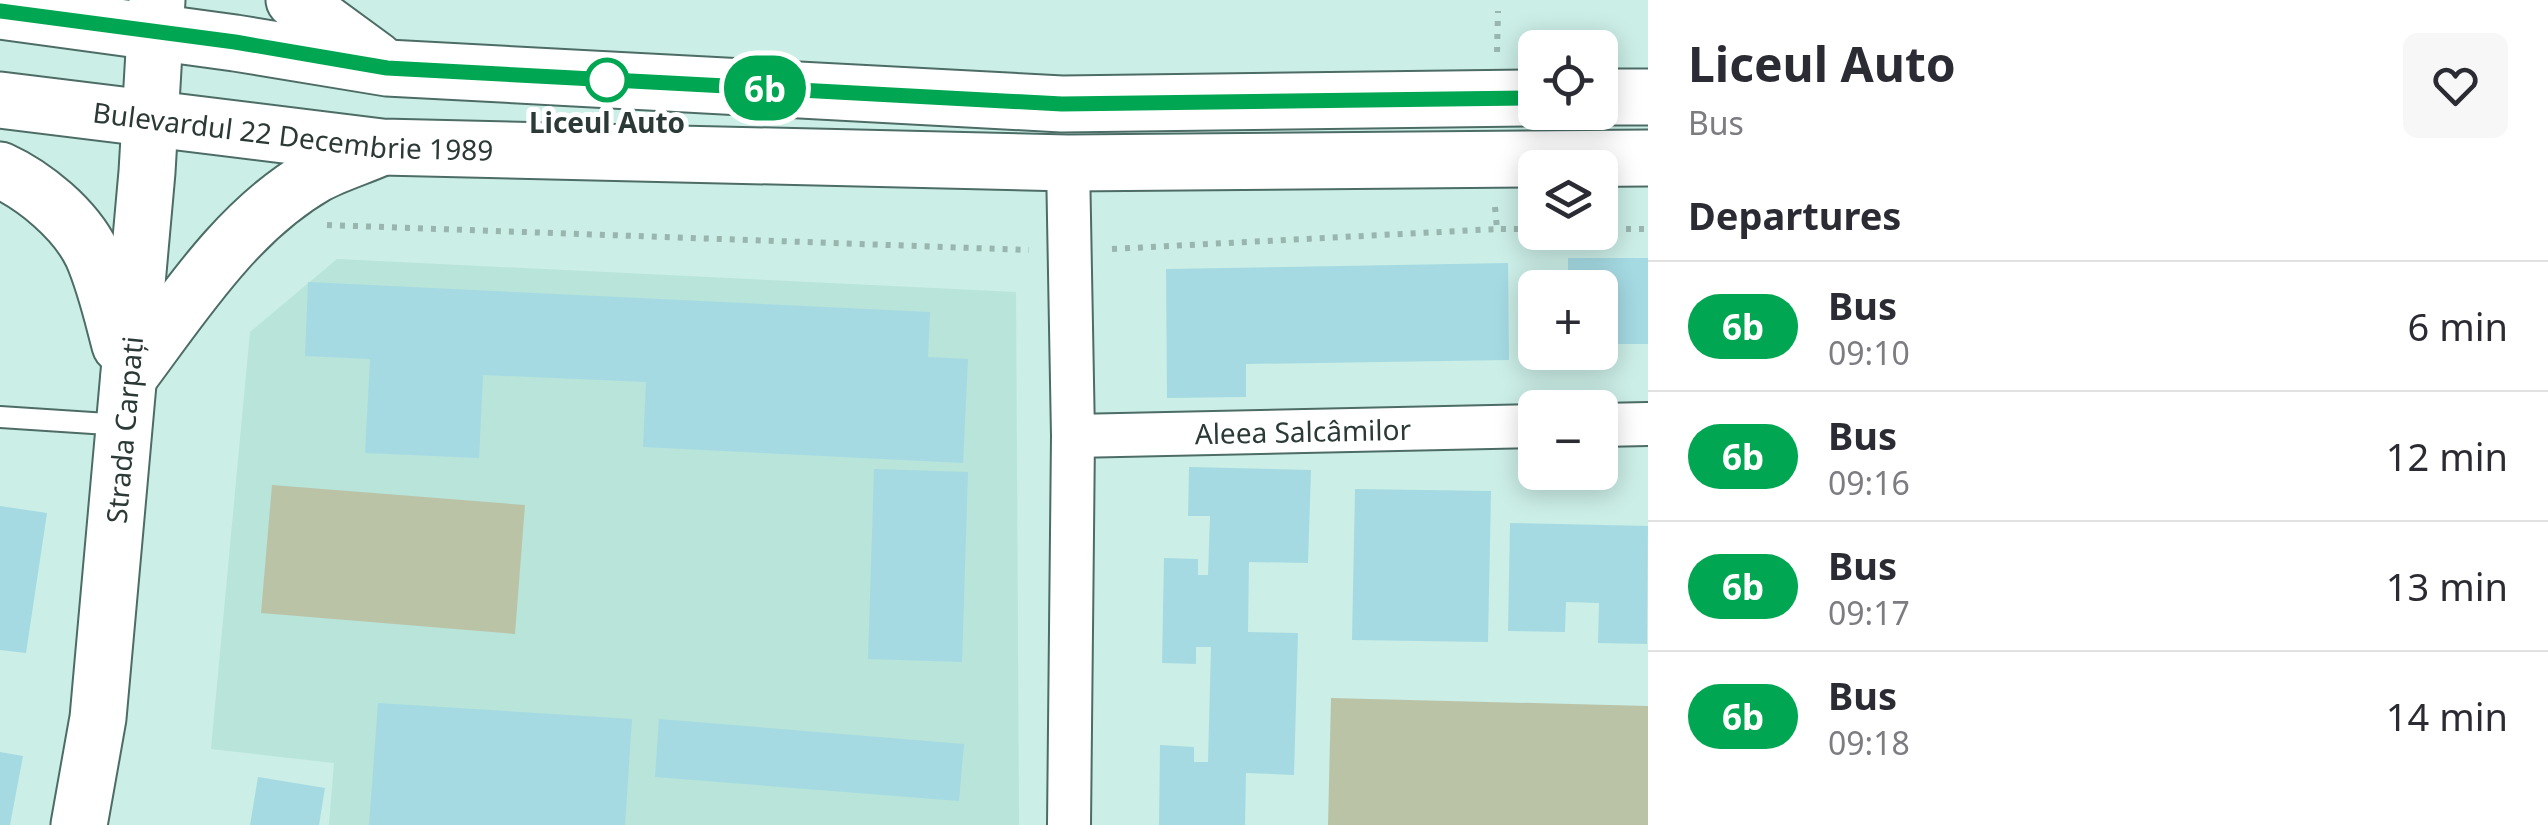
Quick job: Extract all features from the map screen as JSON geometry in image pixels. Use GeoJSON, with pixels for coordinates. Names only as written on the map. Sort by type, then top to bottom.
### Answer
{"type":"FeatureCollection","features":[{"type":"Feature","properties":{"kind":"main road"},"geometry":{"type":"LineString","coordinates":[[294,0],[387,68]]}},
{"type":"Feature","properties":{"kind":"main road"},"geometry":{"type":"LineString","coordinates":[[0,11],[156,17],[235,42],[387,68],[1062,104],[1518,98]]}},
{"type":"Feature","properties":{"kind":"main road","name":"Strada Carpați"},"geometry":{"type":"LineString","coordinates":[[80,825],[98,718],[156,17]]}},
{"type":"Feature","properties":{"kind":"main road"},"geometry":{"type":"LineString","coordinates":[[1618,98],[1648,97]]}},
{"type":"Feature","properties":{"kind":"main road","name":"Bulevardul 22 Decembrie 1989"},"geometry":{"type":"LineString","coordinates":[[0,100],[382,147],[1068,162],[1648,158]]}},
{"type":"Feature","properties":{"kind":"main road"},"geometry":{"type":"LineString","coordinates":[[127,401],[214,265],[257,218],[316,175],[382,147]]}},
{"type":"Feature","properties":{"kind":"main road"},"geometry":{"type":"LineString","coordinates":[[0,170],[17,178],[60,212],[91,251],[127,401]]}},
{"type":"Feature","properties":{"kind":"street"},"geometry":{"type":"LineString","coordinates":[[1068,162],[1072,436],[1069,825]]}},
{"type":"Feature","properties":{"kind":"street"},"geometry":{"type":"LineString","coordinates":[[1618,425],[1648,424]]}},
{"type":"Feature","properties":{"kind":"street","name":"Aleea Salcâmilor"},"geometry":{"type":"LineString","coordinates":[[1072,436],[1518,426]]}},
{"type":"Feature","properties":{"kind":"lane"},"geometry":{"type":"LineString","coordinates":[[0,417],[127,401]]}},
{"type":"Feature","properties":{"kind":"path"},"geometry":{"type":"LineString","coordinates":[[1495,197],[1497,229]]}},
{"type":"Feature","properties":{"kind":"path"},"geometry":{"type":"LineString","coordinates":[[316,228],[363,226],[442,232],[1069,251],[1518,229]]}},
{"type":"Feature","properties":{"kind":"path"},"geometry":{"type":"LineString","coordinates":[[1618,229],[1648,229]]}},
{"type":"Feature","properties":{"kind":"shaded area"},"geometry":{"type":"Polygon","coordinates":[[[337,259],[1016,292],[1019,825],[329,825],[334,763],[211,749],[250,332],[337,259]]]}},
{"type":"Feature","properties":{"kind":"shaded area"},"geometry":{"type":"Polygon","coordinates":[[[272,485],[525,505],[515,634],[261,613],[272,485]]]}},
{"type":"Feature","properties":{"kind":"shaded area"},"geometry":{"type":"Polygon","coordinates":[[[1331,698],[1648,706],[1648,825],[1328,825],[1331,698]]]}},
{"type":"Feature","properties":{"kind":"building"},"geometry":{"type":"Polygon","coordinates":[[[1568,258],[1648,258],[1648,344],[1618,344],[1618,270],[1568,270],[1568,258]]]}},
{"type":"Feature","properties":{"kind":"building"},"geometry":{"type":"Polygon","coordinates":[[[1508,263],[1509,360],[1246,364],[1246,397],[1167,398],[1166,269],[1508,263]]]}},
{"type":"Feature","properties":{"kind":"building"},"geometry":{"type":"Polygon","coordinates":[[[308,282],[930,312],[928,357],[968,359],[963,463],[643,447],[646,382],[483,375],[479,458],[365,453],[370,359],[305,356],[308,282]]]}},
{"type":"Feature","properties":{"kind":"building"},"geometry":{"type":"Polygon","coordinates":[[[1189,467],[1311,470],[1308,563],[1249,562],[1248,632],[1298,633],[1294,775],[1246,773],[1245,825],[1159,825],[1160,745],[1194,747],[1194,762],[1208,762],[1211,647],[1196,647],[1196,664],[1162,663],[1164,558],[1198,559],[1198,575],[1208,575],[1210,516],[1188,516],[1189,467]]]}},
{"type":"Feature","properties":{"kind":"building"},"geometry":{"type":"Polygon","coordinates":[[[874,469],[968,472],[962,662],[868,659],[874,469]]]}},
{"type":"Feature","properties":{"kind":"building"},"geometry":{"type":"Polygon","coordinates":[[[1355,489],[1491,491],[1488,642],[1352,640],[1355,489]]]}},
{"type":"Feature","properties":{"kind":"building"},"geometry":{"type":"Polygon","coordinates":[[[0,506],[47,513],[26,653],[0,650],[0,506]]]}},
{"type":"Feature","properties":{"kind":"building"},"geometry":{"type":"Polygon","coordinates":[[[1510,523],[1648,526],[1647,644],[1598,643],[1599,603],[1566,602],[1565,632],[1508,631],[1510,523]]]}},
{"type":"Feature","properties":{"kind":"building"},"geometry":{"type":"Polygon","coordinates":[[[378,703],[632,719],[625,825],[369,825],[378,703]]]}},
{"type":"Feature","properties":{"kind":"building"},"geometry":{"type":"Polygon","coordinates":[[[659,719],[964,744],[959,801],[655,777],[659,719]]]}},
{"type":"Feature","properties":{"kind":"building"},"geometry":{"type":"Polygon","coordinates":[[[0,752],[23,756],[10,825],[0,825],[0,752]]]}},
{"type":"Feature","properties":{"kind":"building"},"geometry":{"type":"Polygon","coordinates":[[[258,777],[325,788],[319,825],[250,825],[258,777]]]}},
{"type":"Feature","properties":{"kind":"bus line","name":"6b"},"geometry":{"type":"LineString","coordinates":[[0,11],[235,42],[387,68],[1062,104],[1518,98]]}},
{"type":"Feature","properties":{"kind":"place","name":"Liceul Auto"},"geometry":{"type":"Point","coordinates":[607,80]}}]}
